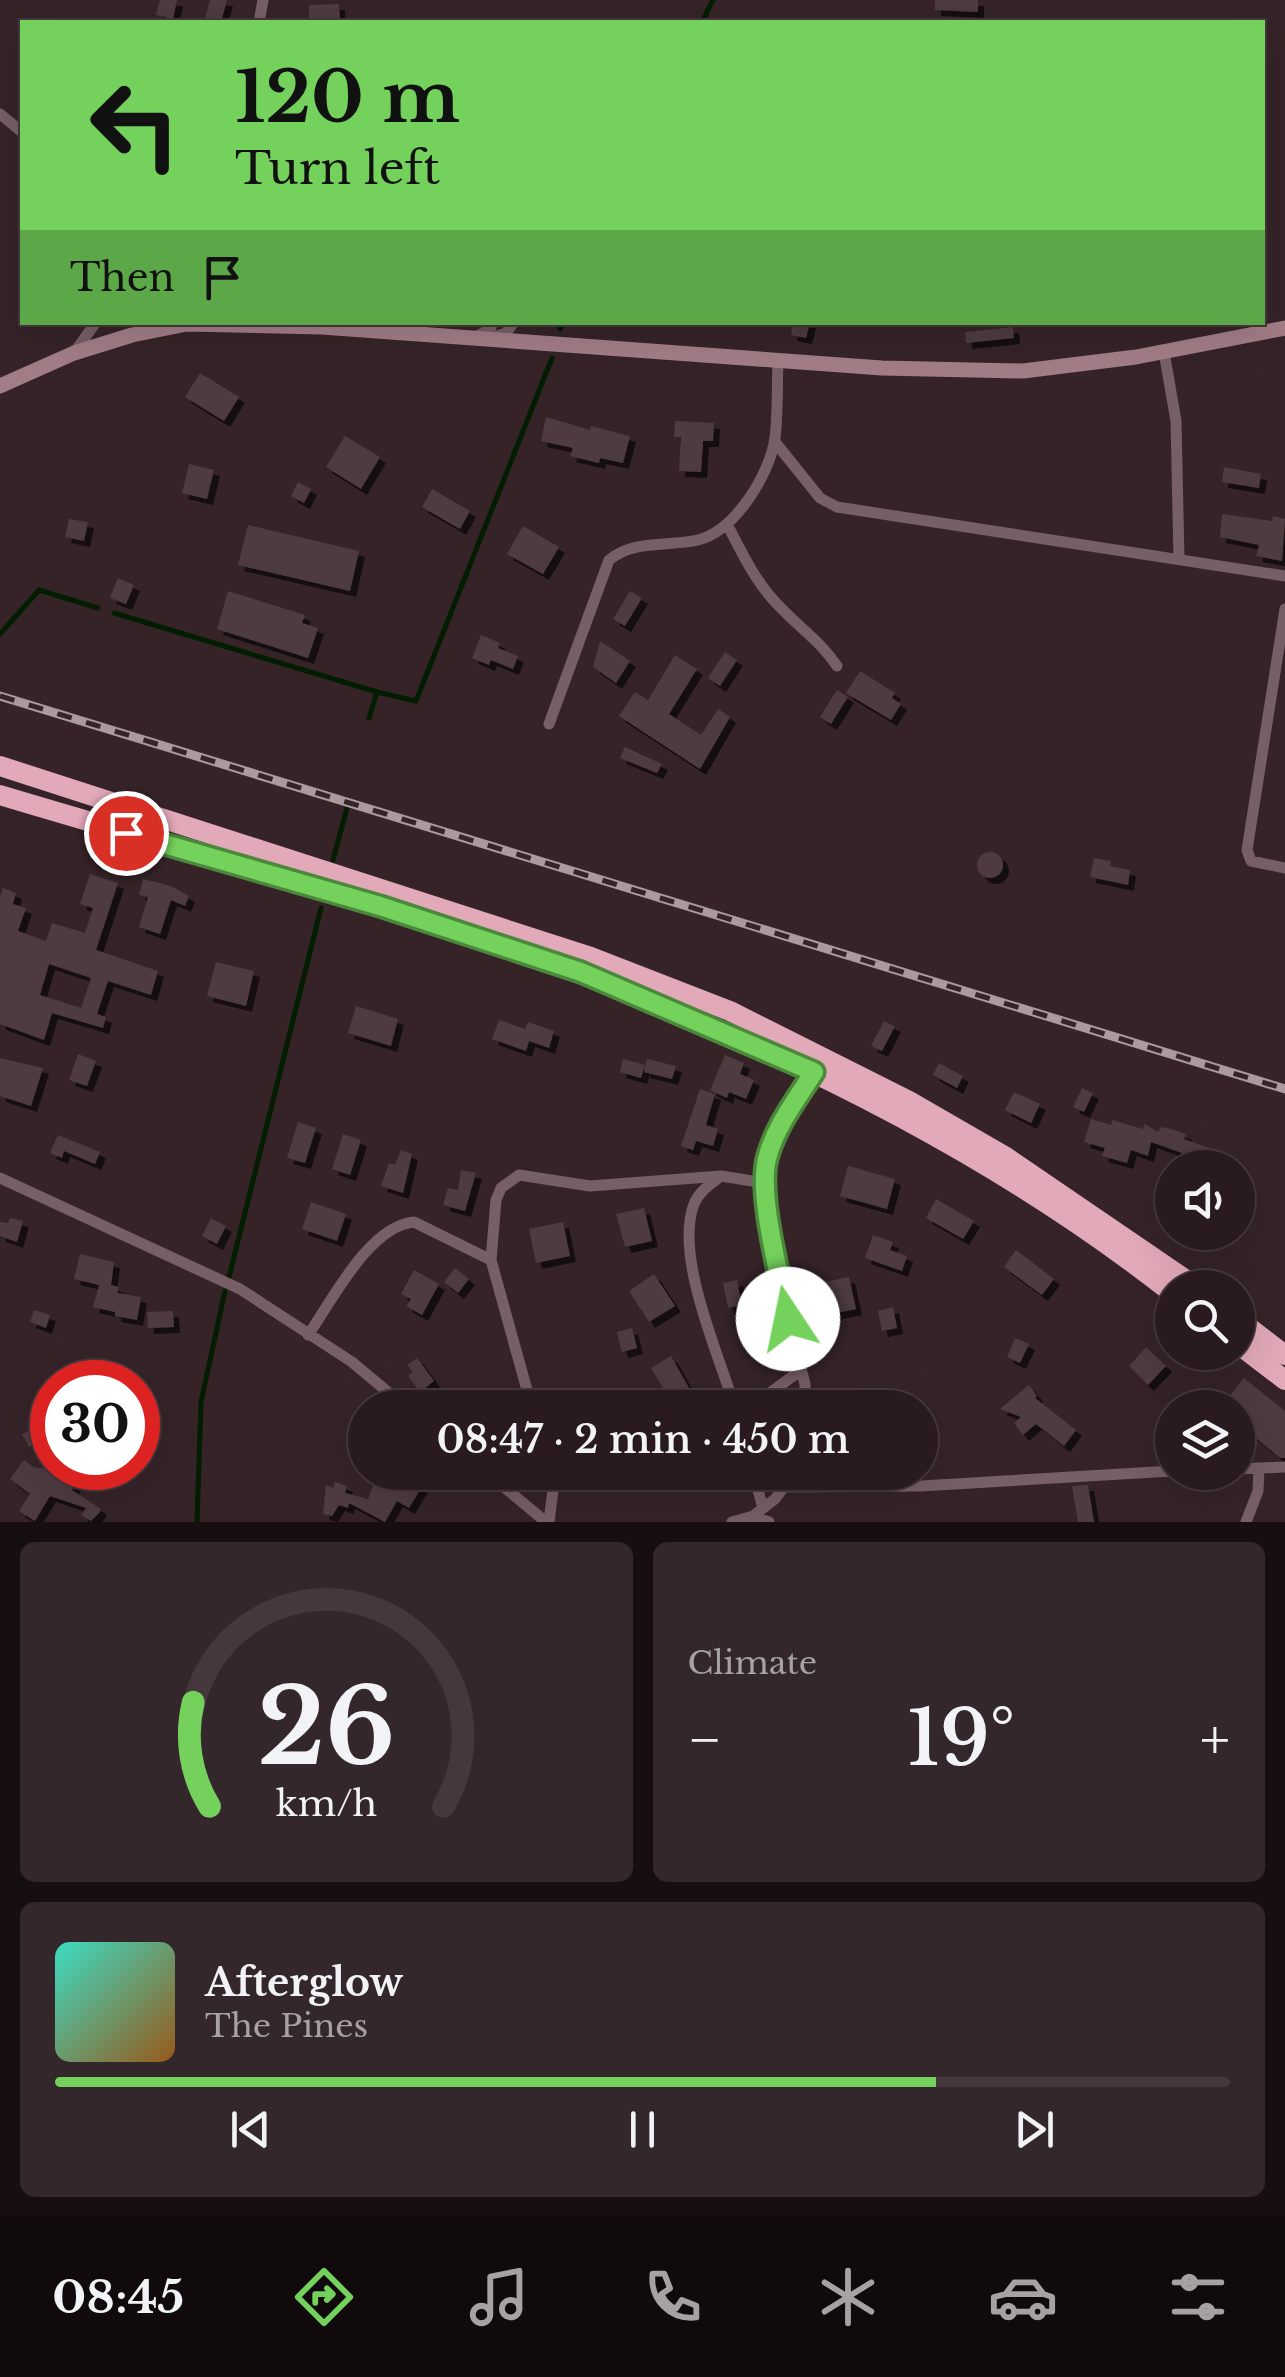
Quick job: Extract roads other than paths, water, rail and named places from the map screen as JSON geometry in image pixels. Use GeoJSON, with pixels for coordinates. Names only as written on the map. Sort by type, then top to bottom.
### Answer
{"type":"FeatureCollection","features":[{"type":"Feature","properties":{"kind":"highway"},"geometry":{"type":"LineString","coordinates":[[0,766],[591,958],[730,1011],[908,1101],[1006,1157],[1172,1270]]}},
{"type":"Feature","properties":{"kind":"highway"},"geometry":{"type":"LineString","coordinates":[[0,795],[380,906],[581,972],[814,1072],[998,1172],[1155,1280]]}},
{"type":"Feature","properties":{"kind":"highway"},"geometry":{"type":"LineString","coordinates":[[1255,1332],[1285,1354]]}},
{"type":"Feature","properties":{"kind":"highway"},"geometry":{"type":"LineString","coordinates":[[1255,1357],[1285,1380]]}},
{"type":"Feature","properties":{"kind":"street"},"geometry":{"type":"LineString","coordinates":[[0,114],[20,130]]}},
{"type":"Feature","properties":{"kind":"street"},"geometry":{"type":"LineString","coordinates":[[74,353],[94,325]]}},
{"type":"Feature","properties":{"kind":"street"},"geometry":{"type":"LineString","coordinates":[[0,386],[74,353],[132,334],[182,325]]}},
{"type":"Feature","properties":{"kind":"street"},"geometry":{"type":"LineString","coordinates":[[263,325],[882,368],[1023,371],[1164,352],[1240,330],[1285,328]]}},
{"type":"Feature","properties":{"kind":"street"},"geometry":{"type":"LineString","coordinates":[[480,339],[492,325]]}},
{"type":"Feature","properties":{"kind":"street"},"geometry":{"type":"LineString","coordinates":[[480,339],[506,333],[512,325]]}},
{"type":"Feature","properties":{"kind":"street"},"geometry":{"type":"LineString","coordinates":[[1164,352],[1176,420],[1179,559]]}},
{"type":"Feature","properties":{"kind":"street"},"geometry":{"type":"LineString","coordinates":[[549,724],[609,560],[622,550],[700,539],[728,526],[754,490],[774,442],[778,360]]}},
{"type":"Feature","properties":{"kind":"street"},"geometry":{"type":"LineString","coordinates":[[774,442],[820,498],[837,507],[1285,576]]}},
{"type":"Feature","properties":{"kind":"street"},"geometry":{"type":"LineString","coordinates":[[728,526],[760,584],[782,610],[824,646],[838,666]]}},
{"type":"Feature","properties":{"kind":"street"},"geometry":{"type":"LineString","coordinates":[[1285,609],[1247,850],[1250,861],[1285,868]]}},
{"type":"Feature","properties":{"kind":"street"},"geometry":{"type":"LineString","coordinates":[[803,1390],[766,1183],[766,1160],[778,1129],[814,1072]]}},
{"type":"Feature","properties":{"kind":"street"},"geometry":{"type":"LineString","coordinates":[[527,1390],[491,1260],[496,1200],[501,1188],[520,1175],[590,1186],[721,1176],[766,1183]]}},
{"type":"Feature","properties":{"kind":"street"},"geometry":{"type":"LineString","coordinates":[[721,1176],[700,1193],[694,1204],[690,1246],[692,1272],[730,1390]]}},
{"type":"Feature","properties":{"kind":"street"},"geometry":{"type":"LineString","coordinates":[[0,1178],[240,1290],[352,1362],[385,1390]]}},
{"type":"Feature","properties":{"kind":"street"},"geometry":{"type":"LineString","coordinates":[[308,1335],[370,1246],[401,1224],[414,1222],[491,1260]]}},
{"type":"Feature","properties":{"kind":"street"},"geometry":{"type":"LineString","coordinates":[[774,1390],[801,1370]]}},
{"type":"Feature","properties":{"kind":"street"},"geometry":{"type":"LineString","coordinates":[[1255,1468],[1285,1468]]}},
{"type":"Feature","properties":{"kind":"street"},"geometry":{"type":"LineString","coordinates":[[1246,1522],[1258,1491],[1259,1468]]}},
{"type":"Feature","properties":{"kind":"street"},"geometry":{"type":"LineString","coordinates":[[938,1485],[1155,1473]]}},
{"type":"Feature","properties":{"kind":"street"},"geometry":{"type":"LineString","coordinates":[[508,1490],[548,1522],[554,1490]]}},
{"type":"Feature","properties":{"kind":"street"},"geometry":{"type":"LineString","coordinates":[[755,1490],[758,1512],[769,1522]]}},
{"type":"Feature","properties":{"kind":"street"},"geometry":{"type":"LineString","coordinates":[[732,1522],[758,1512],[781,1490]]}},
{"type":"Feature","properties":{"kind":"waterway"},"geometry":{"type":"LineString","coordinates":[[703,20],[713,0]]}},
{"type":"Feature","properties":{"kind":"waterway"},"geometry":{"type":"LineString","coordinates":[[560,329],[562,325]]}},
{"type":"Feature","properties":{"kind":"waterway"},"geometry":{"type":"LineString","coordinates":[[114,613],[416,701],[552,358]]}},
{"type":"Feature","properties":{"kind":"waterway"},"geometry":{"type":"LineString","coordinates":[[0,634],[39,590],[98,608]]}},
{"type":"Feature","properties":{"kind":"waterway"},"geometry":{"type":"LineString","coordinates":[[369,718],[377,692]]}},
{"type":"Feature","properties":{"kind":"waterway"},"geometry":{"type":"LineString","coordinates":[[333,860],[347,808]]}},
{"type":"Feature","properties":{"kind":"waterway"},"geometry":{"type":"LineString","coordinates":[[229,1277],[321,908]]}},
{"type":"Feature","properties":{"kind":"waterway"},"geometry":{"type":"LineString","coordinates":[[197,1522],[201,1402],[225,1291]]}},
{"type":"Feature","properties":{"kind":"railway"},"geometry":{"type":"LineString","coordinates":[[0,696],[1285,1089]]}}]}
